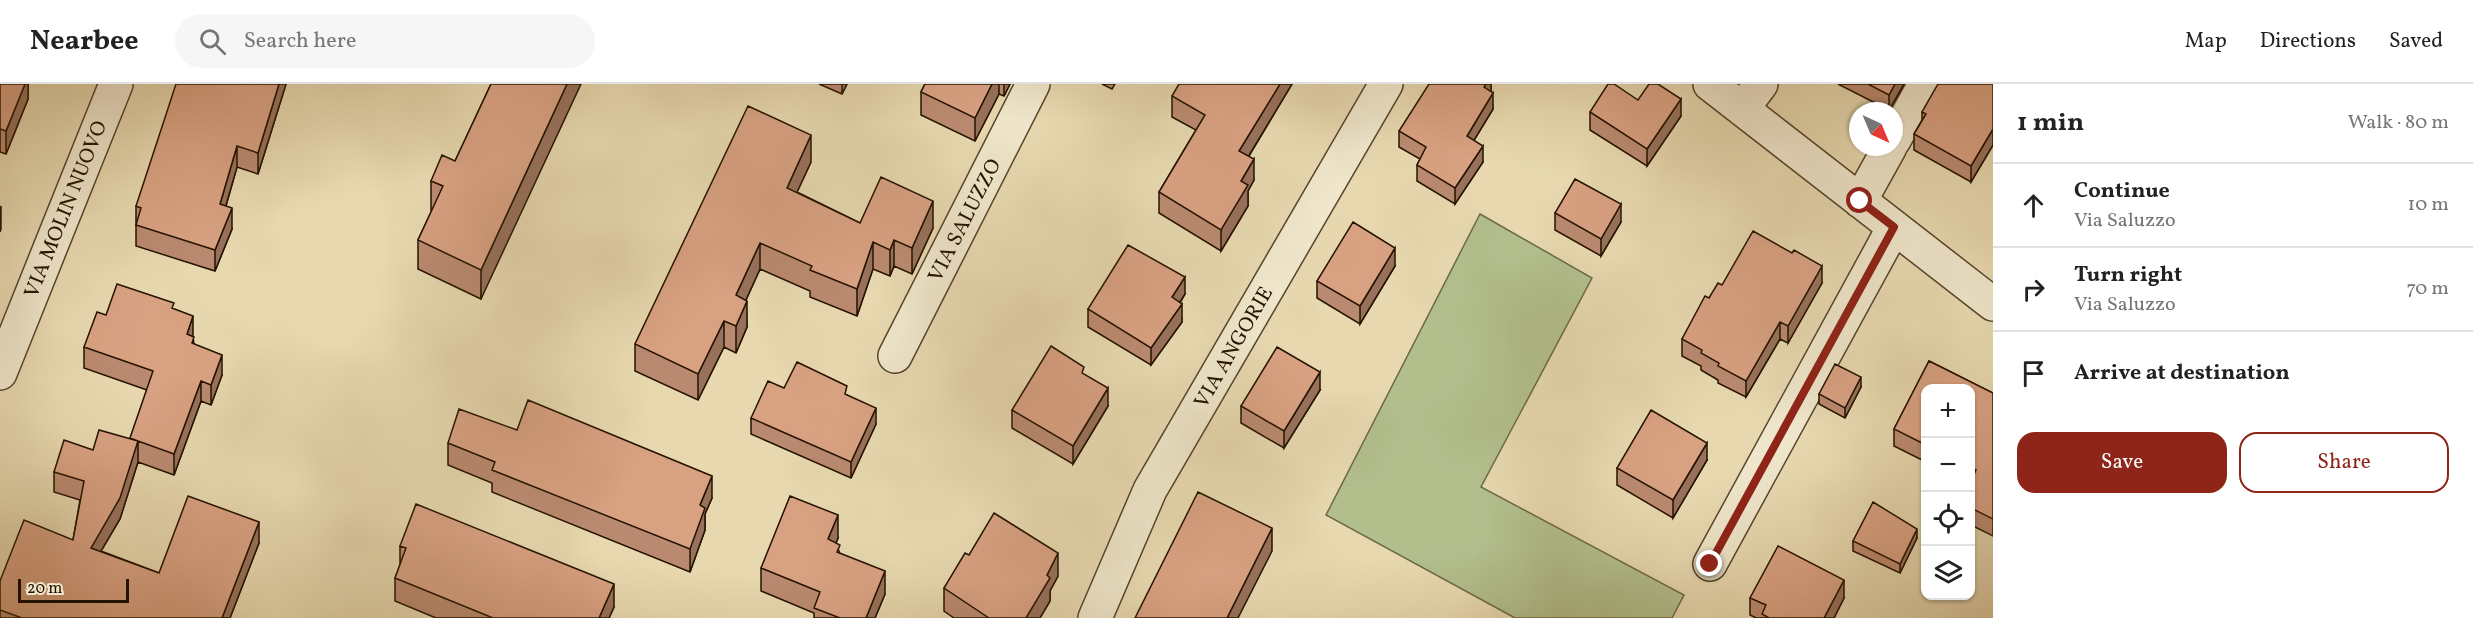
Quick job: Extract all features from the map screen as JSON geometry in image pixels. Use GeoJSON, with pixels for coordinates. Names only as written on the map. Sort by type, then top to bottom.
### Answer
{"type":"FeatureCollection","features":[{"type":"Feature","properties":{"kind":"street","name":"VIA MOLIN NUOVO"},"geometry":{"type":"LineString","coordinates":[[1,370],[116,84]]}},
{"type":"Feature","properties":{"kind":"street","name":"VIA SALUZZO"},"geometry":{"type":"LineString","coordinates":[[895,356],[1033,84]]}},
{"type":"Feature","properties":{"kind":"street","name":"VIA ANGORIE"},"geometry":{"type":"LineString","coordinates":[[1095,618],[1150,490],[1386,84]]}},
{"type":"Feature","properties":{"kind":"street"},"geometry":{"type":"LineString","coordinates":[[1710,84],[1751,96],[1860,201],[1990,293]]}},
{"type":"Feature","properties":{"kind":"street"},"geometry":{"type":"LineString","coordinates":[[1903,124],[1925,84]]}},
{"type":"Feature","properties":{"kind":"street"},"geometry":{"type":"LineString","coordinates":[[1860,201],[1885,156]]}},
{"type":"Feature","properties":{"kind":"street"},"geometry":{"type":"LineString","coordinates":[[1710,564],[1894,227]]}},
{"type":"Feature","properties":{"kind":"green space"},"geometry":{"type":"Polygon","coordinates":[[[1480,214],[1592,278],[1481,487],[1684,595],[1672,618],[1515,618],[1326,515],[1480,214]]]}},
{"type":"Feature","properties":{"kind":"building"},"geometry":{"type":"Polygon","coordinates":[[[0,84],[25,84],[6,131],[0,129],[0,84]]]}},
{"type":"Feature","properties":{"kind":"building"},"geometry":{"type":"Polygon","coordinates":[[[176,84],[279,84],[258,153],[237,146],[220,204],[232,208],[215,250],[136,225],[141,208],[136,206],[176,84]]]}},
{"type":"Feature","properties":{"kind":"building"},"geometry":{"type":"Polygon","coordinates":[[[491,84],[567,84],[481,270],[418,240],[443,186],[431,181],[442,155],[455,161],[491,84]]]}},
{"type":"Feature","properties":{"kind":"building"},"geometry":{"type":"Polygon","coordinates":[[[925,84],[992,84],[975,118],[921,92],[925,84]]]}},
{"type":"Feature","properties":{"kind":"building"},"geometry":{"type":"Polygon","coordinates":[[[1179,84],[1280,84],[1239,151],[1254,159],[1241,181],[1248,185],[1221,230],[1159,192],[1205,115],[1172,96],[1179,84]]]}},
{"type":"Feature","properties":{"kind":"building"},"geometry":{"type":"Polygon","coordinates":[[[1429,84],[1486,84],[1484,87],[1493,93],[1467,136],[1483,146],[1455,188],[1417,165],[1426,147],[1399,131],[1429,84]]]}},
{"type":"Feature","properties":{"kind":"building"},"geometry":{"type":"Polygon","coordinates":[[[1608,84],[1614,84],[1638,100],[1649,84],[1658,84],[1681,99],[1647,149],[1590,112],[1608,84]]]}},
{"type":"Feature","properties":{"kind":"building"},"geometry":{"type":"Polygon","coordinates":[[[1868,84],[1895,84],[1889,95],[1868,84]]]}},
{"type":"Feature","properties":{"kind":"building"},"geometry":{"type":"Polygon","coordinates":[[[1938,84],[1993,84],[1993,129],[1971,166],[1914,134],[1926,114],[1922,112],[1938,84]]]}},
{"type":"Feature","properties":{"kind":"building"},"geometry":{"type":"Polygon","coordinates":[[[748,106],[811,135],[787,188],[860,223],[881,177],[933,201],[912,248],[894,240],[890,250],[873,242],[857,289],[810,270],[812,266],[760,243],[736,295],[747,301],[736,326],[724,321],[698,374],[635,344],[748,106]]]}},
{"type":"Feature","properties":{"kind":"building"},"geometry":{"type":"Polygon","coordinates":[[[1575,179],[1621,204],[1601,239],[1555,213],[1575,179]]]}},
{"type":"Feature","properties":{"kind":"building"},"geometry":{"type":"Polygon","coordinates":[[[1353,222],[1395,248],[1360,306],[1317,281],[1353,222]]]}},
{"type":"Feature","properties":{"kind":"building"},"geometry":{"type":"Polygon","coordinates":[[[1753,231],[1792,253],[1794,250],[1822,266],[1788,326],[1780,322],[1746,381],[1718,366],[1719,363],[1701,353],[1702,350],[1682,339],[1705,296],[1709,298],[1718,283],[1722,285],[1753,231]]]}},
{"type":"Feature","properties":{"kind":"building"},"geometry":{"type":"Polygon","coordinates":[[[1128,245],[1185,277],[1172,297],[1182,304],[1151,348],[1088,309],[1128,245]]]}},
{"type":"Feature","properties":{"kind":"building"},"geometry":{"type":"Polygon","coordinates":[[[117,284],[174,303],[172,308],[193,316],[187,334],[194,337],[192,343],[222,355],[211,385],[201,381],[174,454],[130,438],[153,371],[84,347],[97,312],[106,315],[117,284]]]}},
{"type":"Feature","properties":{"kind":"building"},"geometry":{"type":"Polygon","coordinates":[[[1051,346],[1084,367],[1082,373],[1108,388],[1073,446],[1012,410],[1051,346]]]}},
{"type":"Feature","properties":{"kind":"building"},"geometry":{"type":"Polygon","coordinates":[[[1277,347],[1320,372],[1284,431],[1241,406],[1277,347]]]}},
{"type":"Feature","properties":{"kind":"building"},"geometry":{"type":"Polygon","coordinates":[[[1929,361],[1975,384],[1921,384],[1921,442],[1894,429],[1929,361]]]}},
{"type":"Feature","properties":{"kind":"building"},"geometry":{"type":"Polygon","coordinates":[[[797,362],[847,386],[845,394],[876,408],[851,462],[751,418],[768,381],[784,388],[797,362]]]}},
{"type":"Feature","properties":{"kind":"building"},"geometry":{"type":"Polygon","coordinates":[[[1835,364],[1861,377],[1845,408],[1819,394],[1835,364]]]}},
{"type":"Feature","properties":{"kind":"building"},"geometry":{"type":"Polygon","coordinates":[[[1975,384],[1993,393],[1993,519],[1975,510],[1975,384]]]}},
{"type":"Feature","properties":{"kind":"building"},"geometry":{"type":"Polygon","coordinates":[[[528,400],[712,476],[700,505],[705,508],[690,549],[492,470],[495,462],[448,443],[459,409],[517,430],[528,400]]]}},
{"type":"Feature","properties":{"kind":"building"},"geometry":{"type":"Polygon","coordinates":[[[1651,410],[1707,443],[1673,500],[1617,468],[1651,410]]]}},
{"type":"Feature","properties":{"kind":"building"},"geometry":{"type":"Polygon","coordinates":[[[99,430],[138,441],[120,498],[91,548],[159,573],[188,496],[259,522],[222,618],[22,618],[0,610],[0,581],[24,520],[73,540],[84,481],[54,472],[64,440],[93,450],[99,430]]]}},
{"type":"Feature","properties":{"kind":"building"},"geometry":{"type":"Polygon","coordinates":[[[1198,492],[1272,528],[1227,618],[1135,618],[1198,492]]]}},
{"type":"Feature","properties":{"kind":"building"},"geometry":{"type":"Polygon","coordinates":[[[790,496],[838,515],[828,539],[840,545],[837,552],[885,571],[866,618],[840,618],[814,608],[820,592],[761,568],[790,496]]]}},
{"type":"Feature","properties":{"kind":"building"},"geometry":{"type":"Polygon","coordinates":[[[1873,502],[1917,529],[1900,564],[1853,541],[1873,502]]]}},
{"type":"Feature","properties":{"kind":"building"},"geometry":{"type":"Polygon","coordinates":[[[416,504],[614,584],[599,618],[493,618],[395,578],[406,548],[400,546],[416,504]]]}},
{"type":"Feature","properties":{"kind":"building"},"geometry":{"type":"Polygon","coordinates":[[[994,513],[1058,553],[1047,575],[1050,578],[1026,618],[989,618],[944,588],[965,553],[969,555],[994,513]]]}},
{"type":"Feature","properties":{"kind":"building"},"geometry":{"type":"Polygon","coordinates":[[[1778,546],[1844,580],[1824,618],[1769,618],[1762,614],[1766,605],[1750,598],[1778,546]]]}},
{"type":"Feature","properties":{"kind":"route"},"geometry":{"type":"LineString","coordinates":[[1710,564],[1894,227],[1860,201]]}}]}
